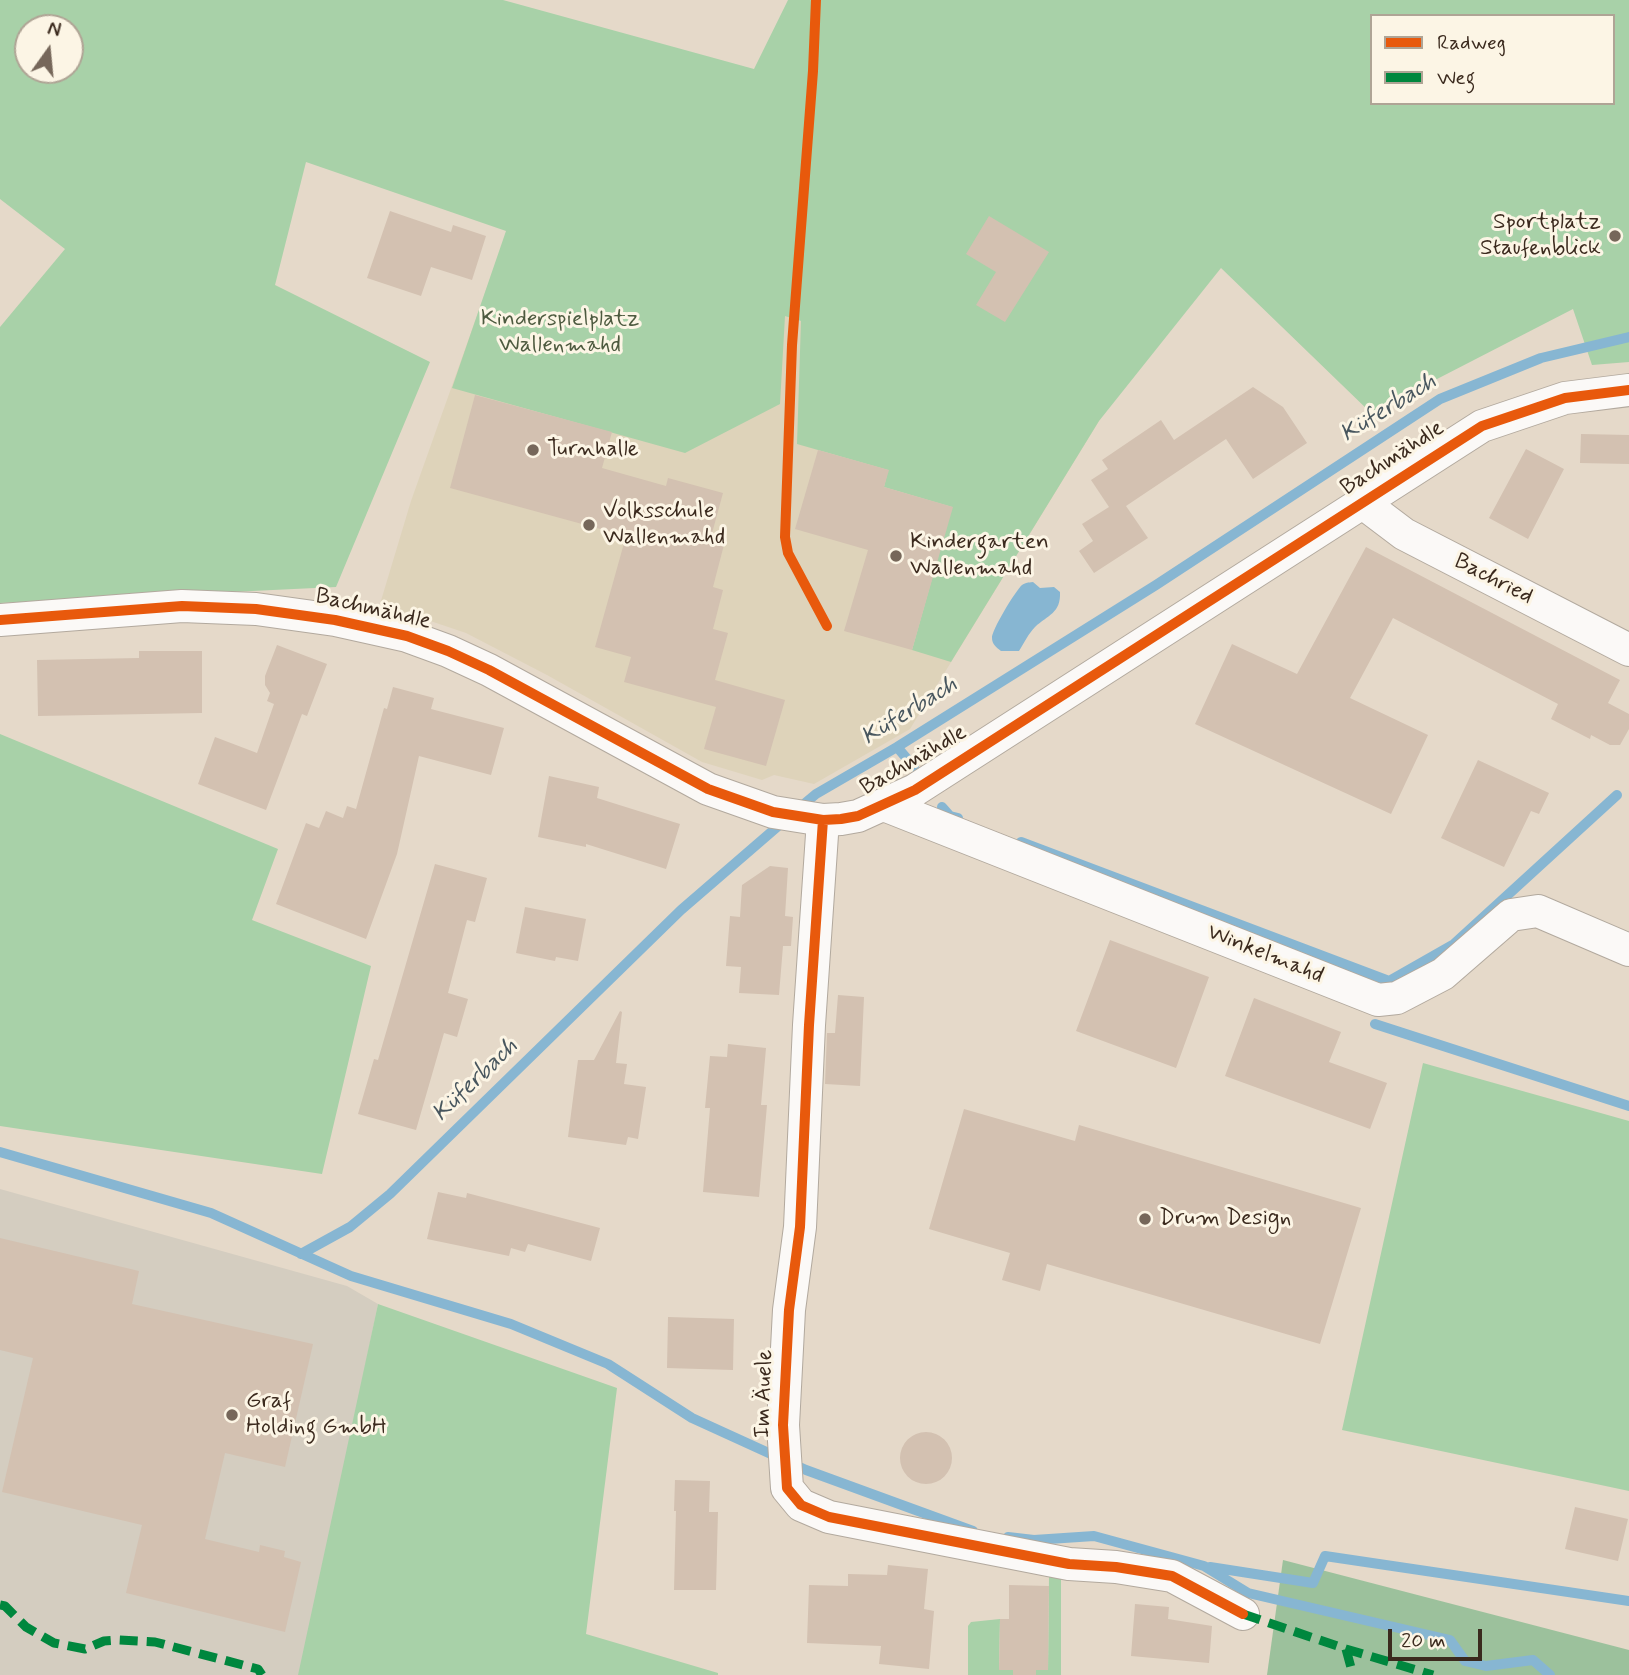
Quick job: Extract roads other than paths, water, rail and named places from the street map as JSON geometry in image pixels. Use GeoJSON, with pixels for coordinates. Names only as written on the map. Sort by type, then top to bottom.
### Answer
{"type":"FeatureCollection","features":[{"type":"Feature","properties":{"kind":"street","name":"Bachmähdle"},"geometry":{"type":"LineString","coordinates":[[0,620],[182,606],[256,609],[335,620],[407,636],[489,670],[708,789],[804,818],[858,816],[915,790],[1482,426],[1565,398],[1629,390]]}},
{"type":"Feature","properties":{"kind":"street","name":"Bachried"},"geometry":{"type":"LineString","coordinates":[[1363,503],[1404,534],[1629,650]]}},
{"type":"Feature","properties":{"kind":"street","name":"Winkelmahd"},"geometry":{"type":"LineString","coordinates":[[884,805],[1378,1000],[1397,998],[1443,974],[1511,915],[1538,911],[1629,950]]}},
{"type":"Feature","properties":{"kind":"street","name":"Im Äuele"},"geometry":{"type":"LineString","coordinates":[[804,818],[809,1024],[800,1227],[789,1310],[783,1425],[787,1488],[801,1504],[829,1517],[1069,1564],[1116,1567],[1172,1576],[1243,1614]]}},
{"type":"Feature","properties":{"kind":"water"},"geometry":{"type":"Polygon","coordinates":[[[1033,582],[1040,588],[1054,587],[1060,592],[1058,605],[1053,613],[1033,629],[1019,651],[1001,651],[992,640],[995,627],[1019,588],[1025,583],[1033,582]]]}},
{"type":"Feature","properties":{"kind":"waterway","name":"Küferbach"},"geometry":{"type":"LineString","coordinates":[[798,809],[816,794],[897,747],[1156,585],[1440,399],[1541,358],[1629,337]]}},
{"type":"Feature","properties":{"kind":"waterway"},"geometry":{"type":"LineString","coordinates":[[897,747],[914,767]]}},
{"type":"Feature","properties":{"kind":"waterway"},"geometry":{"type":"LineString","coordinates":[[1021,842],[1389,981],[1454,944],[1617,795]]}},
{"type":"Feature","properties":{"kind":"waterway"},"geometry":{"type":"LineString","coordinates":[[942,807],[950,816],[958,818]]}},
{"type":"Feature","properties":{"kind":"waterway","name":"Küferbach"},"geometry":{"type":"LineString","coordinates":[[301,1254],[350,1227],[390,1194],[681,910],[784,821]]}},
{"type":"Feature","properties":{"kind":"waterway"},"geometry":{"type":"LineString","coordinates":[[1375,1024],[1629,1106]]}},
{"type":"Feature","properties":{"kind":"waterway"},"geometry":{"type":"LineString","coordinates":[[0,1152],[211,1213],[351,1276],[511,1324],[608,1364],[692,1418],[806,1470],[973,1531]]}},
{"type":"Feature","properties":{"kind":"waterway"},"geometry":{"type":"LineString","coordinates":[[1008,1537],[1034,1540],[1094,1536],[1204,1566],[1248,1593],[1450,1640],[1465,1661],[1486,1666],[1533,1660],[1550,1675]]}},
{"type":"Feature","properties":{"kind":"waterway"},"geometry":{"type":"LineString","coordinates":[[1210,1567],[1313,1583],[1325,1556],[1629,1601]]}},
{"type":"Feature","properties":{"kind":"place","name":"Sportplatz Staufenblick"},"geometry":{"type":"Point","coordinates":[1615,236]}},
{"type":"Feature","properties":{"kind":"place","name":"Turnhalle"},"geometry":{"type":"Point","coordinates":[533,450]}},
{"type":"Feature","properties":{"kind":"place","name":"Volksschule Wallenmahd"},"geometry":{"type":"Point","coordinates":[589,525]}},
{"type":"Feature","properties":{"kind":"place","name":"Kindergarten Wallenmahd"},"geometry":{"type":"Point","coordinates":[896,556]}},
{"type":"Feature","properties":{"kind":"place","name":"Drum Design"},"geometry":{"type":"Point","coordinates":[1145,1219]}},
{"type":"Feature","properties":{"kind":"place","name":"Graf Holding GmbH"},"geometry":{"type":"Point","coordinates":[232,1415]}},
{"type":"Feature","properties":{"kind":"park label","name":"Kinderspielplatz Wallenmahd"},"geometry":{"type":"Point","coordinates":[560,333]}}]}
